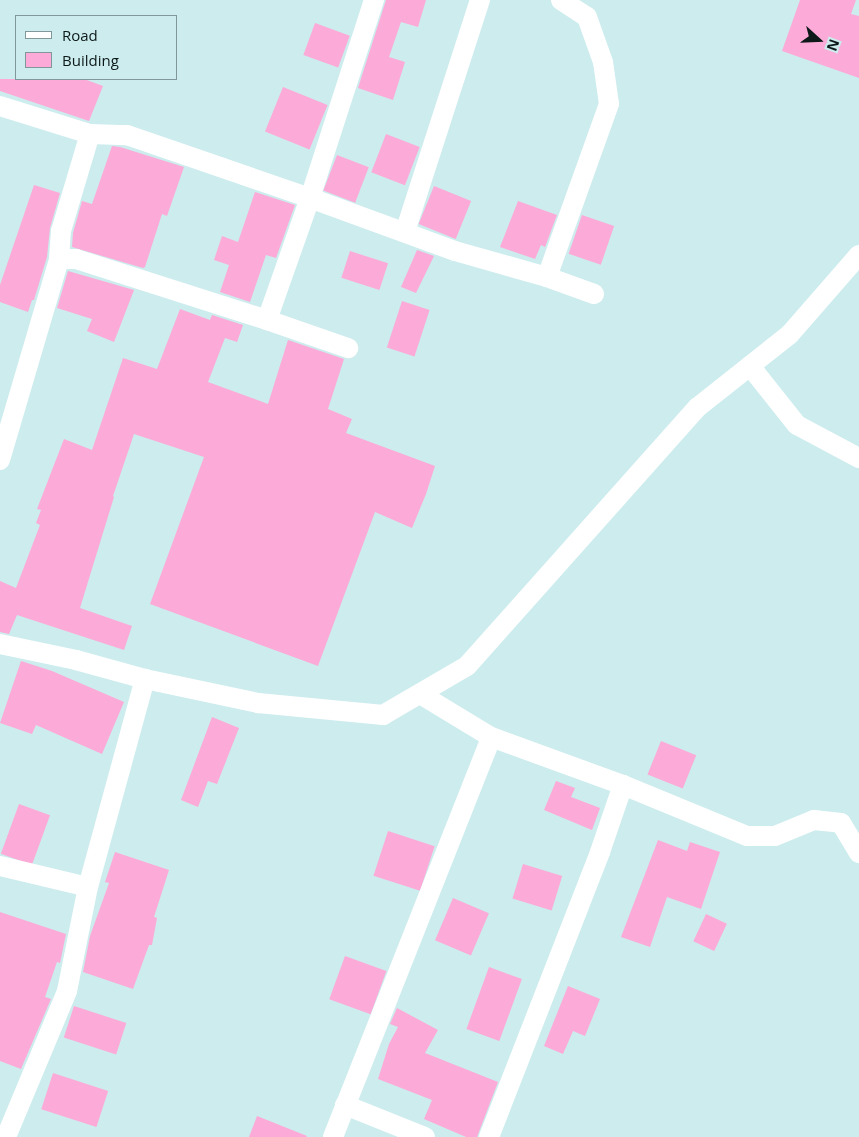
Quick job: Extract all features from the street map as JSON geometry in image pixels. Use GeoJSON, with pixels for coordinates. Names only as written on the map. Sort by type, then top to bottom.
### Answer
{"type":"FeatureCollection","features":[{"type":"Feature","properties":{"kind":"street"},"geometry":{"type":"LineString","coordinates":[[267,320],[310,198],[374,0]]}},
{"type":"Feature","properties":{"kind":"street"},"geometry":{"type":"LineString","coordinates":[[404,232],[480,0]]}},
{"type":"Feature","properties":{"kind":"street"},"geometry":{"type":"LineString","coordinates":[[547,276],[609,104],[603,62],[587,17],[561,0]]}},
{"type":"Feature","properties":{"kind":"street"},"geometry":{"type":"LineString","coordinates":[[0,106],[90,134],[127,135],[310,198],[455,251],[547,276],[594,294]]}},
{"type":"Feature","properties":{"kind":"street"},"geometry":{"type":"LineString","coordinates":[[0,460],[59,259],[61,231],[90,134]]}},
{"type":"Feature","properties":{"kind":"street"},"geometry":{"type":"LineString","coordinates":[[0,644],[76,660],[145,679],[258,703],[383,715],[467,666],[698,407],[790,334],[859,255]]}},
{"type":"Feature","properties":{"kind":"street"},"geometry":{"type":"LineString","coordinates":[[59,259],[76,259],[348,348]]}},
{"type":"Feature","properties":{"kind":"street"},"geometry":{"type":"LineString","coordinates":[[750,366],[797,425],[859,458]]}},
{"type":"Feature","properties":{"kind":"street"},"geometry":{"type":"LineString","coordinates":[[6,1137],[66,991],[88,887],[145,679]]}},
{"type":"Feature","properties":{"kind":"street"},"geometry":{"type":"LineString","coordinates":[[420,694],[491,737],[623,785],[747,836],[775,836],[814,820],[841,823],[859,853]]}},
{"type":"Feature","properties":{"kind":"street"},"geometry":{"type":"LineString","coordinates":[[333,1137],[491,737]]}},
{"type":"Feature","properties":{"kind":"street"},"geometry":{"type":"LineString","coordinates":[[489,1137],[596,861],[623,785]]}},
{"type":"Feature","properties":{"kind":"street"},"geometry":{"type":"LineString","coordinates":[[0,866],[88,887]]}},
{"type":"Feature","properties":{"kind":"street"},"geometry":{"type":"LineString","coordinates":[[345,1105],[425,1137]]}},
{"type":"Feature","properties":{"kind":"building"},"geometry":{"type":"Polygon","coordinates":[[[386,0],[426,0],[418,27],[401,22],[389,57],[405,62],[393,100],[358,88],[386,0]]]}},
{"type":"Feature","properties":{"kind":"building"},"geometry":{"type":"Polygon","coordinates":[[[800,0],[856,0],[851,14],[859,16],[859,78],[782,51],[800,0]]]}},
{"type":"Feature","properties":{"kind":"building"},"geometry":{"type":"Polygon","coordinates":[[[315,23],[350,36],[338,68],[303,55],[315,23]]]}},
{"type":"Feature","properties":{"kind":"building"},"geometry":{"type":"Polygon","coordinates":[[[0,79],[87,80],[103,86],[89,121],[0,91],[0,79]]]}},
{"type":"Feature","properties":{"kind":"building"},"geometry":{"type":"Polygon","coordinates":[[[283,87],[328,105],[310,149],[265,132],[283,87]]]}},
{"type":"Feature","properties":{"kind":"building"},"geometry":{"type":"Polygon","coordinates":[[[386,134],[420,147],[405,185],[371,172],[386,134]]]}},
{"type":"Feature","properties":{"kind":"building"},"geometry":{"type":"Polygon","coordinates":[[[112,146],[184,167],[167,216],[162,214],[145,267],[143,268],[72,247],[73,233],[82,201],[92,204],[112,146]]]}},
{"type":"Feature","properties":{"kind":"building"},"geometry":{"type":"Polygon","coordinates":[[[337,155],[369,167],[355,203],[323,190],[337,155]]]}},
{"type":"Feature","properties":{"kind":"building"},"geometry":{"type":"Polygon","coordinates":[[[34,185],[60,193],[50,228],[47,257],[34,300],[32,300],[28,312],[0,302],[0,285],[34,185]]]}},
{"type":"Feature","properties":{"kind":"building"},"geometry":{"type":"Polygon","coordinates":[[[434,186],[471,201],[456,239],[419,224],[434,186]]]}},
{"type":"Feature","properties":{"kind":"building"},"geometry":{"type":"Polygon","coordinates":[[[255,192],[295,205],[276,258],[266,255],[250,302],[220,292],[229,265],[214,260],[222,236],[238,242],[255,192]]]}},
{"type":"Feature","properties":{"kind":"building"},"geometry":{"type":"Polygon","coordinates":[[[518,201],[557,215],[545,247],[541,245],[535,259],[500,247],[518,201]]]}},
{"type":"Feature","properties":{"kind":"building"},"geometry":{"type":"Polygon","coordinates":[[[582,215],[614,226],[601,265],[569,254],[582,215]]]}},
{"type":"Feature","properties":{"kind":"building"},"geometry":{"type":"Polygon","coordinates":[[[417,250],[434,256],[416,293],[401,287],[417,250]]]}},
{"type":"Feature","properties":{"kind":"building"},"geometry":{"type":"Polygon","coordinates":[[[350,251],[388,263],[379,290],[341,278],[350,251]]]}},
{"type":"Feature","properties":{"kind":"building"},"geometry":{"type":"Polygon","coordinates":[[[68,271],[134,290],[114,342],[87,331],[92,319],[57,308],[68,271]]]}},
{"type":"Feature","properties":{"kind":"building"},"geometry":{"type":"Polygon","coordinates":[[[402,301],[430,310],[414,357],[387,348],[402,301]]]}},
{"type":"Feature","properties":{"kind":"building"},"geometry":{"type":"Polygon","coordinates":[[[180,309],[210,320],[212,315],[243,325],[237,342],[225,338],[208,382],[268,404],[288,340],[344,359],[328,409],[352,419],[346,433],[435,466],[412,528],[375,512],[318,666],[150,604],[204,457],[134,434],[113,496],[80,608],[132,626],[124,650],[17,615],[9,634],[0,632],[0,581],[16,588],[40,525],[36,523],[41,510],[37,509],[64,439],[92,450],[123,358],[157,369],[180,309]]]}},
{"type":"Feature","properties":{"kind":"building"},"geometry":{"type":"Polygon","coordinates":[[[21,661],[52,671],[124,702],[102,754],[36,725],[32,734],[0,723],[21,661]]]}},
{"type":"Feature","properties":{"kind":"building"},"geometry":{"type":"Polygon","coordinates":[[[212,717],[239,728],[217,784],[208,781],[198,807],[181,800],[212,717]]]}},
{"type":"Feature","properties":{"kind":"building"},"geometry":{"type":"Polygon","coordinates":[[[661,741],[696,755],[683,789],[648,774],[661,741]]]}},
{"type":"Feature","properties":{"kind":"building"},"geometry":{"type":"Polygon","coordinates":[[[556,781],[575,788],[571,797],[600,808],[592,830],[544,810],[556,781]]]}},
{"type":"Feature","properties":{"kind":"building"},"geometry":{"type":"Polygon","coordinates":[[[19,804],[50,815],[32,865],[1,854],[19,804]]]}},
{"type":"Feature","properties":{"kind":"building"},"geometry":{"type":"Polygon","coordinates":[[[388,831],[435,846],[420,891],[373,876],[388,831]]]}},
{"type":"Feature","properties":{"kind":"building"},"geometry":{"type":"Polygon","coordinates":[[[658,840],[687,851],[690,842],[720,852],[701,909],[667,897],[650,947],[621,937],[658,840]]]}},
{"type":"Feature","properties":{"kind":"building"},"geometry":{"type":"Polygon","coordinates":[[[115,852],[169,870],[154,917],[157,918],[152,945],[149,945],[133,989],[83,972],[90,936],[109,883],[105,882],[115,852]]]}},
{"type":"Feature","properties":{"kind":"building"},"geometry":{"type":"Polygon","coordinates":[[[523,864],[562,876],[552,910],[512,898],[523,864]]]}},
{"type":"Feature","properties":{"kind":"building"},"geometry":{"type":"Polygon","coordinates":[[[453,898],[489,913],[471,956],[435,940],[453,898]]]}},
{"type":"Feature","properties":{"kind":"building"},"geometry":{"type":"Polygon","coordinates":[[[0,912],[66,934],[60,963],[57,962],[45,997],[51,999],[21,1069],[0,1061],[0,912]]]}},
{"type":"Feature","properties":{"kind":"building"},"geometry":{"type":"Polygon","coordinates":[[[706,914],[727,924],[714,951],[693,941],[706,914]]]}},
{"type":"Feature","properties":{"kind":"building"},"geometry":{"type":"Polygon","coordinates":[[[345,956],[386,971],[371,1014],[329,999],[345,956]]]}},
{"type":"Feature","properties":{"kind":"building"},"geometry":{"type":"Polygon","coordinates":[[[489,967],[522,979],[499,1041],[466,1029],[489,967]]]}},
{"type":"Feature","properties":{"kind":"building"},"geometry":{"type":"Polygon","coordinates":[[[568,986],[600,999],[585,1036],[573,1031],[563,1054],[544,1046],[568,986]]]}},
{"type":"Feature","properties":{"kind":"building"},"geometry":{"type":"Polygon","coordinates":[[[74,1006],[126,1023],[116,1054],[64,1037],[74,1006]]]}},
{"type":"Feature","properties":{"kind":"building"},"geometry":{"type":"Polygon","coordinates":[[[397,1008],[438,1030],[425,1053],[498,1082],[477,1137],[466,1137],[424,1119],[432,1100],[378,1079],[389,1044],[398,1027],[390,1024],[397,1008]]]}},
{"type":"Feature","properties":{"kind":"building"},"geometry":{"type":"Polygon","coordinates":[[[53,1073],[108,1091],[96,1127],[41,1109],[53,1073]]]}},
{"type":"Feature","properties":{"kind":"building"},"geometry":{"type":"Polygon","coordinates":[[[257,1116],[307,1136],[249,1137],[257,1116]]]}}]}
